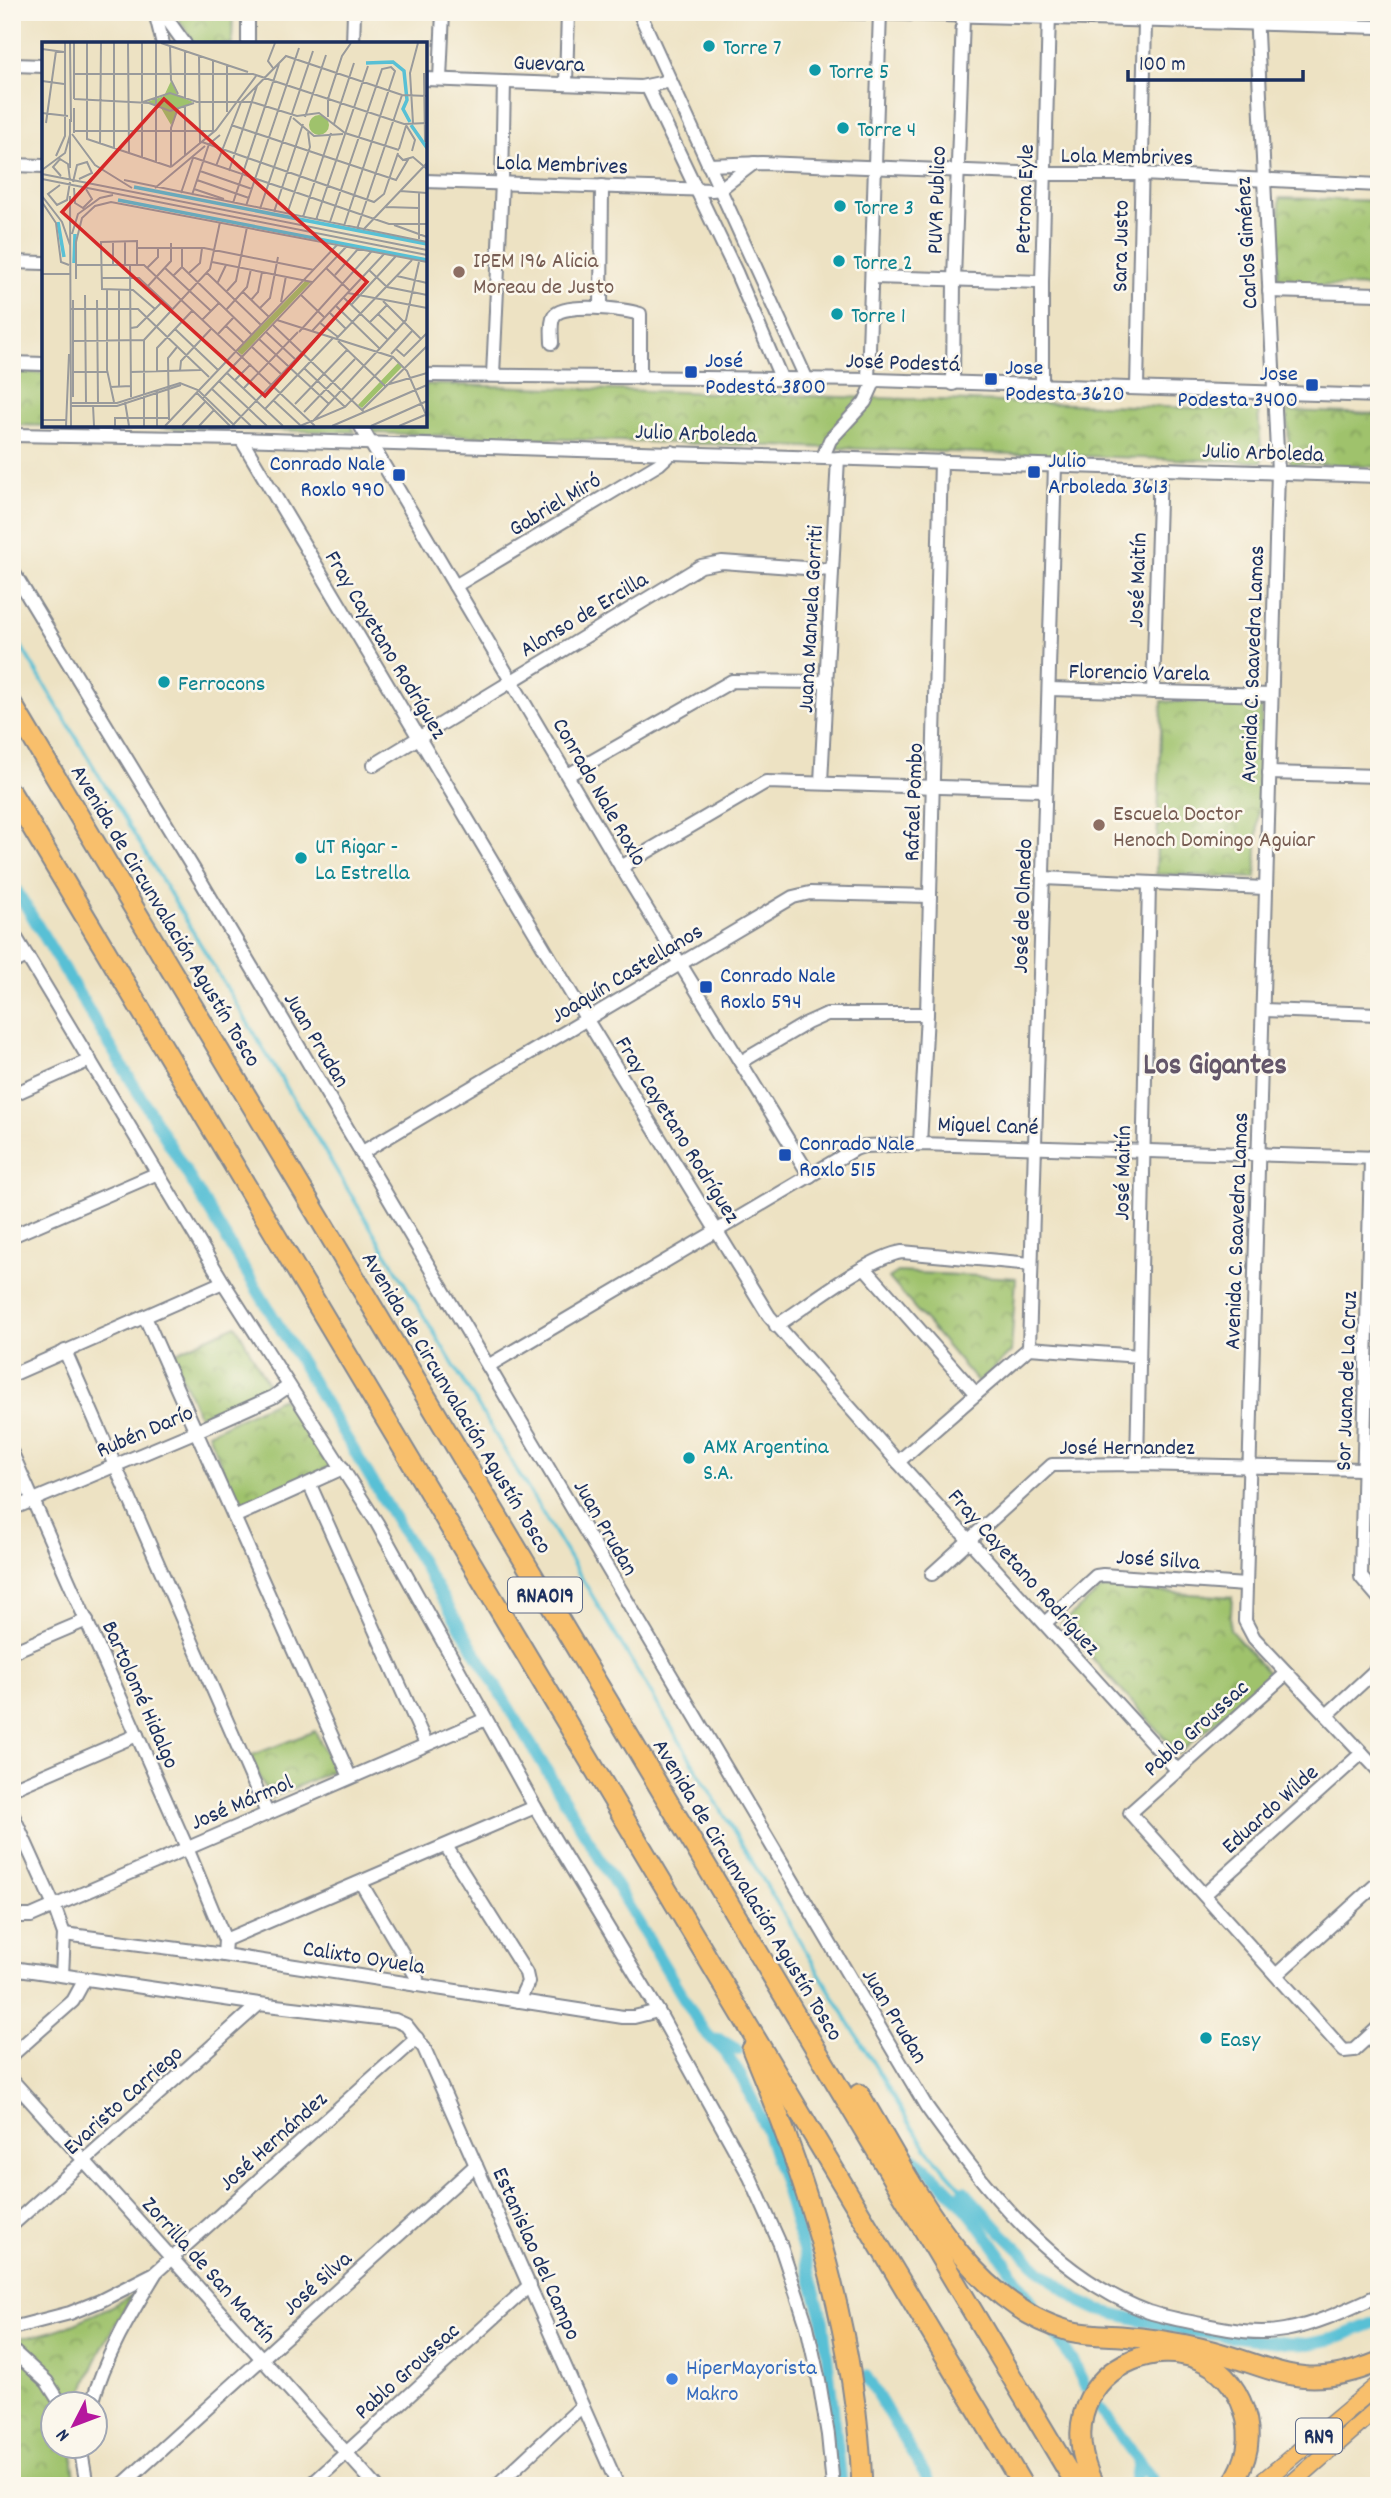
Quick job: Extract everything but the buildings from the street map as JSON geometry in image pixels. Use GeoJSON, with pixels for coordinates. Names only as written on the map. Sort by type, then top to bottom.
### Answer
{"type":"FeatureCollection","features":[{"type":"Feature","properties":{"kind":"highway","name":"Avenida de Circunvalación Agustín Tosco"},"geometry":{"type":"LineString","coordinates":[[12,704],[1077,2486]]}},
{"type":"Feature","properties":{"kind":"highway","name":"RNA019"},"geometry":{"type":"LineString","coordinates":[[12,794],[1023,2486]]}},
{"type":"Feature","properties":{"kind":"highway"},"geometry":{"type":"LineString","coordinates":[[726,1987],[785,2131],[826,2256],[848,2360],[862,2486]]}},
{"type":"Feature","properties":{"kind":"highway"},"geometry":{"type":"LineString","coordinates":[[802,2026],[839,2063],[925,2203],[954,2244],[988,2284],[1029,2315],[1057,2327],[1085,2334],[1142,2338],[1203,2348],[1298,2378],[1337,2376],[1379,2362]]}},
{"type":"Feature","properties":{"kind":"highway"},"geometry":{"type":"LineString","coordinates":[[1094,2486],[1086,2469],[1080,2441],[1082,2416],[1087,2403],[1102,2380],[1112,2371],[1136,2358],[1162,2353],[1193,2358],[1205,2364],[1226,2380],[1242,2405],[1247,2419],[1248,2449],[1244,2464],[1231,2486]]}},
{"type":"Feature","properties":{"kind":"main road","name":"RN9"},"geometry":{"type":"LineString","coordinates":[[1257,2486],[1379,2384]]}},
{"type":"Feature","properties":{"kind":"main road","name":"RN9"},"geometry":{"type":"LineString","coordinates":[[1289,2486],[1379,2407]]}},
{"type":"Feature","properties":{"kind":"street"},"geometry":{"type":"LineString","coordinates":[[155,12],[162,42]]}},
{"type":"Feature","properties":{"kind":"street"},"geometry":{"type":"LineString","coordinates":[[162,12],[184,42]]}},
{"type":"Feature","properties":{"kind":"street"},"geometry":{"type":"LineString","coordinates":[[248,12],[248,42]]}},
{"type":"Feature","properties":{"kind":"street"},"geometry":{"type":"LineString","coordinates":[[352,42],[354,12]]}},
{"type":"Feature","properties":{"kind":"street"},"geometry":{"type":"LineString","coordinates":[[440,79],[443,12]]}},
{"type":"Feature","properties":{"kind":"street"},"geometry":{"type":"LineString","coordinates":[[566,83],[568,12]]}},
{"type":"Feature","properties":{"kind":"street"},"geometry":{"type":"LineString","coordinates":[[639,12],[807,380]]}},
{"type":"Feature","properties":{"kind":"street"},"geometry":{"type":"LineString","coordinates":[[830,12],[963,17],[1049,16],[1145,21],[1256,18],[1379,27]]}},
{"type":"Feature","properties":{"kind":"street"},"geometry":{"type":"LineString","coordinates":[[823,457],[830,440],[865,402],[871,380],[880,13]]}},
{"type":"Feature","properties":{"kind":"street","name":"Petrona Eyle"},"geometry":{"type":"LineString","coordinates":[[1042,387],[1049,16]]}},
{"type":"Feature","properties":{"kind":"street","name":"PUVR Publico"},"geometry":{"type":"LineString","coordinates":[[953,384],[963,17]]}},
{"type":"Feature","properties":{"kind":"street","name":"Carlos Giménez"},"geometry":{"type":"LineString","coordinates":[[1256,18],[1278,472]]}},
{"type":"Feature","properties":{"kind":"street","name":"Sara Justo"},"geometry":{"type":"LineString","coordinates":[[1137,387],[1145,21]]}},
{"type":"Feature","properties":{"kind":"street"},"geometry":{"type":"LineString","coordinates":[[12,65],[42,66]]}},
{"type":"Feature","properties":{"kind":"street","name":"Guevara"},"geometry":{"type":"LineString","coordinates":[[427,79],[648,86],[670,81]]}},
{"type":"Feature","properties":{"kind":"street"},"geometry":{"type":"LineString","coordinates":[[493,375],[504,82]]}},
{"type":"Feature","properties":{"kind":"street"},"geometry":{"type":"LineString","coordinates":[[648,86],[745,291],[782,380]]}},
{"type":"Feature","properties":{"kind":"street"},"geometry":{"type":"LineString","coordinates":[[720,189],[754,163]]}},
{"type":"Feature","properties":{"kind":"street","name":"Lola Membrives"},"geometry":{"type":"LineString","coordinates":[[708,164],[754,163],[1045,174],[1141,174],[1379,185]]}},
{"type":"Feature","properties":{"kind":"street"},"geometry":{"type":"LineString","coordinates":[[12,165],[42,166]]}},
{"type":"Feature","properties":{"kind":"street","name":"Lola Membrives"},"geometry":{"type":"LineString","coordinates":[[427,181],[720,189]]}},
{"type":"Feature","properties":{"kind":"street"},"geometry":{"type":"LineString","coordinates":[[601,308],[602,186]]}},
{"type":"Feature","properties":{"kind":"street"},"geometry":{"type":"LineString","coordinates":[[12,262],[42,263]]}},
{"type":"Feature","properties":{"kind":"street"},"geometry":{"type":"LineString","coordinates":[[873,277],[1042,282]]}},
{"type":"Feature","properties":{"kind":"street"},"geometry":{"type":"LineString","coordinates":[[1269,290],[1379,294]]}},
{"type":"Feature","properties":{"kind":"street"},"geometry":{"type":"LineString","coordinates":[[552,343],[552,321],[560,311],[571,308],[601,308],[640,314],[640,378]]}},
{"type":"Feature","properties":{"kind":"street"},"geometry":{"type":"LineString","coordinates":[[12,363],[42,364]]}},
{"type":"Feature","properties":{"kind":"street","name":"José Podestá"},"geometry":{"type":"LineString","coordinates":[[427,375],[871,380],[1379,396]]}},
{"type":"Feature","properties":{"kind":"street","name":"Conrado Nale Roxlo"},"geometry":{"type":"LineString","coordinates":[[361,427],[621,867],[810,1176]]}},
{"type":"Feature","properties":{"kind":"street","name":"Julio Arboleda"},"geometry":{"type":"LineString","coordinates":[[12,435],[241,439],[1379,476]]}},
{"type":"Feature","properties":{"kind":"street","name":"Fray Cayetano Rodríguez"},"geometry":{"type":"LineString","coordinates":[[241,439],[587,1020],[776,1326],[1178,1771]]}},
{"type":"Feature","properties":{"kind":"street","name":"Gabriel Miró"},"geometry":{"type":"LineString","coordinates":[[455,586],[659,464],[672,452]]}},
{"type":"Feature","properties":{"kind":"street","name":"Juana Manuela Gorriti"},"geometry":{"type":"LineString","coordinates":[[821,782],[838,458]]}},
{"type":"Feature","properties":{"kind":"street","name":"Rafael Pombo"},"geometry":{"type":"LineString","coordinates":[[920,1144],[934,787],[941,461]]}},
{"type":"Feature","properties":{"kind":"street","name":"José de Olmedo"},"geometry":{"type":"LineString","coordinates":[[1029,1348],[1055,465]]}},
{"type":"Feature","properties":{"kind":"street","name":"José Maitín"},"geometry":{"type":"LineString","coordinates":[[1153,692],[1160,468]]}},
{"type":"Feature","properties":{"kind":"street","name":"Avenida C. Saavedra Lamas"},"geometry":{"type":"LineString","coordinates":[[1278,472],[1244,1620],[1247,1628],[1287,1673],[1379,1771]]}},
{"type":"Feature","properties":{"kind":"street","name":"Alonso de Ercilla"},"geometry":{"type":"LineString","coordinates":[[373,765],[701,566],[710,563],[832,570]]}},
{"type":"Feature","properties":{"kind":"street","name":"Juan Prudan"},"geometry":{"type":"LineString","coordinates":[[12,570],[202,883],[926,2106],[984,2184],[1058,2258],[1090,2282],[1150,2312],[1241,2331],[1273,2331],[1304,2326],[1379,2295]]}},
{"type":"Feature","properties":{"kind":"street"},"geometry":{"type":"LineString","coordinates":[[568,775],[732,681],[827,682]]}},
{"type":"Feature","properties":{"kind":"street","name":"Florencio Varela"},"geometry":{"type":"LineString","coordinates":[[1049,690],[1271,695]]}},
{"type":"Feature","properties":{"kind":"street"},"geometry":{"type":"LineString","coordinates":[[1269,773],[1379,776]]}},
{"type":"Feature","properties":{"kind":"street"},"geometry":{"type":"LineString","coordinates":[[621,867],[760,784],[775,780],[1044,790]]}},
{"type":"Feature","properties":{"kind":"street"},"geometry":{"type":"LineString","coordinates":[[1043,878],[1265,888]]}},
{"type":"Feature","properties":{"kind":"street","name":"José Maitín"},"geometry":{"type":"LineString","coordinates":[[1137,1464],[1149,883]]}},
{"type":"Feature","properties":{"kind":"street","name":"Joaquín Castellanos"},"geometry":{"type":"LineString","coordinates":[[361,1153],[802,894],[930,896]]}},
{"type":"Feature","properties":{"kind":"street"},"geometry":{"type":"LineString","coordinates":[[12,931],[16,945],[27,956],[223,1282],[377,1522],[535,1807],[658,2011],[750,2177],[780,2244],[807,2326],[820,2381],[833,2486]]}},
{"type":"Feature","properties":{"kind":"street"},"geometry":{"type":"LineString","coordinates":[[12,962],[27,956]]}},
{"type":"Feature","properties":{"kind":"street"},"geometry":{"type":"LineString","coordinates":[[1263,1010],[1379,1014]]}},
{"type":"Feature","properties":{"kind":"street"},"geometry":{"type":"LineString","coordinates":[[741,1062],[827,1014],[927,1014]]}},
{"type":"Feature","properties":{"kind":"street"},"geometry":{"type":"LineString","coordinates":[[12,1095],[90,1060]]}},
{"type":"Feature","properties":{"kind":"street","name":"Miguel Cané"},"geometry":{"type":"LineString","coordinates":[[488,1366],[864,1146],[920,1144],[1142,1149],[1375,1158]]}},
{"type":"Feature","properties":{"kind":"street","name":"Sor Juana de La Cruz"},"geometry":{"type":"LineString","coordinates":[[1375,1158],[1374,1274],[1363,1469],[1361,1577],[1379,1598]]}},
{"type":"Feature","properties":{"kind":"street"},"geometry":{"type":"LineString","coordinates":[[12,1236],[159,1173]]}},
{"type":"Feature","properties":{"kind":"street"},"geometry":{"type":"LineString","coordinates":[[776,1326],[882,1257],[902,1252],[1031,1264]]}},
{"type":"Feature","properties":{"kind":"street"},"geometry":{"type":"LineString","coordinates":[[865,1268],[976,1394]]}},
{"type":"Feature","properties":{"kind":"street"},"geometry":{"type":"LineString","coordinates":[[12,1375],[223,1282]]}},
{"type":"Feature","properties":{"kind":"street"},"geometry":{"type":"LineString","coordinates":[[145,1317],[351,1777]]}},
{"type":"Feature","properties":{"kind":"street"},"geometry":{"type":"LineString","coordinates":[[898,1462],[1029,1348],[1139,1356]]}},
{"type":"Feature","properties":{"kind":"street"},"geometry":{"type":"LineString","coordinates":[[65,1351],[267,1813]]}},
{"type":"Feature","properties":{"kind":"street","name":"Rubén Darío"},"geometry":{"type":"LineString","coordinates":[[12,1509],[197,1431],[273,1397],[289,1387]]}},
{"type":"Feature","properties":{"kind":"street","name":"Bartolomé Hidalgo"},"geometry":{"type":"LineString","coordinates":[[12,1453],[187,1848],[225,1940],[224,1955]]}},
{"type":"Feature","properties":{"kind":"street","name":"José Hernandez"},"geometry":{"type":"LineString","coordinates":[[932,1574],[1052,1465],[1363,1469]]}},
{"type":"Feature","properties":{"kind":"street"},"geometry":{"type":"LineString","coordinates":[[234,1517],[343,1468]]}},
{"type":"Feature","properties":{"kind":"street"},"geometry":{"type":"LineString","coordinates":[[310,1485],[426,1744]]}},
{"type":"Feature","properties":{"kind":"street","name":"José Silva"},"geometry":{"type":"LineString","coordinates":[[1045,1623],[1096,1576],[1245,1585]]}},
{"type":"Feature","properties":{"kind":"street"},"geometry":{"type":"LineString","coordinates":[[12,1652],[87,1620]]}},
{"type":"Feature","properties":{"kind":"street"},"geometry":{"type":"LineString","coordinates":[[1327,1715],[1379,1667]]}},
{"type":"Feature","properties":{"kind":"street","name":"Pablo Groussac"},"geometry":{"type":"LineString","coordinates":[[1204,1895],[1130,1813],[1287,1673]]}},
{"type":"Feature","properties":{"kind":"street","name":"José Mármol"},"geometry":{"type":"LineString","coordinates":[[12,1916],[31,1916],[486,1719]]}},
{"type":"Feature","properties":{"kind":"street"},"geometry":{"type":"LineString","coordinates":[[12,1789],[137,1735]]}},
{"type":"Feature","properties":{"kind":"street","name":"Eduardo Wilde"},"geometry":{"type":"LineString","coordinates":[[1204,1895],[1362,1753]]}},
{"type":"Feature","properties":{"kind":"street","name":"Calixto Oyuela"},"geometry":{"type":"LineString","coordinates":[[225,1940],[535,1807]]}},
{"type":"Feature","properties":{"kind":"street"},"geometry":{"type":"LineString","coordinates":[[12,1813],[64,1934],[62,1975]]}},
{"type":"Feature","properties":{"kind":"street"},"geometry":{"type":"LineString","coordinates":[[446,1846],[527,1973],[528,1982],[519,2001]]}},
{"type":"Feature","properties":{"kind":"street"},"geometry":{"type":"LineString","coordinates":[[1276,1975],[1379,1882]]}},
{"type":"Feature","properties":{"kind":"street"},"geometry":{"type":"LineString","coordinates":[[361,1883],[417,1978],[416,1985]]}},
{"type":"Feature","properties":{"kind":"street"},"geometry":{"type":"LineString","coordinates":[[1204,1895],[1344,2051],[1354,2050],[1379,2027]]}},
{"type":"Feature","properties":{"kind":"street","name":"Calixto Oyuela"},"geometry":{"type":"LineString","coordinates":[[64,1934],[224,1955],[623,2017],[658,2011]]}},
{"type":"Feature","properties":{"kind":"street"},"geometry":{"type":"LineString","coordinates":[[12,1968],[259,2004],[395,2020],[406,2025],[417,2038]]}},
{"type":"Feature","properties":{"kind":"street"},"geometry":{"type":"LineString","coordinates":[[12,2055],[73,2001],[85,1979]]}},
{"type":"Feature","properties":{"kind":"street","name":"Evaristo Carriego"},"geometry":{"type":"LineString","coordinates":[[12,2225],[259,2004]]}},
{"type":"Feature","properties":{"kind":"street","name":"Estanislao del Campo"},"geometry":{"type":"LineString","coordinates":[[417,2038],[477,2165],[618,2486]]}},
{"type":"Feature","properties":{"kind":"street","name":"José Hernández"},"geometry":{"type":"LineString","coordinates":[[12,2328],[70,2313],[155,2273],[417,2038]]}},
{"type":"Feature","properties":{"kind":"street","name":"Zorrilla de San Martín"},"geometry":{"type":"LineString","coordinates":[[12,2080],[376,2486]]}},
{"type":"Feature","properties":{"kind":"street","name":"José Silva"},"geometry":{"type":"LineString","coordinates":[[121,2486],[477,2165]]}},
{"type":"Feature","properties":{"kind":"street","name":"José Hernández"},"geometry":{"type":"LineString","coordinates":[[96,2390],[106,2360],[123,2326],[155,2273]]}},
{"type":"Feature","properties":{"kind":"street","name":"Pablo Groussac"},"geometry":{"type":"LineString","coordinates":[[310,2486],[530,2285]]}},
{"type":"Feature","properties":{"kind":"street"},"geometry":{"type":"LineString","coordinates":[[12,2350],[32,2366],[51,2390]]}},
{"type":"Feature","properties":{"kind":"street"},"geometry":{"type":"LineString","coordinates":[[496,2486],[582,2406]]}},
{"type":"Feature","properties":{"kind":"street"},"geometry":{"type":"LineString","coordinates":[[83,2460],[87,2486]]}},
{"type":"Feature","properties":{"kind":"green space"},"geometry":{"type":"Polygon","coordinates":[[[174,12],[233,12],[232,42],[194,42],[174,12]]]}},
{"type":"Feature","properties":{"kind":"green space"},"geometry":{"type":"Polygon","coordinates":[[[1060,12],[1245,12],[1245,17],[1060,12]]]}},
{"type":"Feature","properties":{"kind":"green space"},"geometry":{"type":"Polygon","coordinates":[[[1280,198],[1379,201],[1379,287],[1278,284],[1280,198]]]}},
{"type":"Feature","properties":{"kind":"green space"},"geometry":{"type":"Polygon","coordinates":[[[12,372],[42,373],[42,426],[12,425],[12,372]]]}},
{"type":"Feature","properties":{"kind":"green space"},"geometry":{"type":"Polygon","coordinates":[[[427,384],[1258,410],[1262,462],[372,433],[369,427],[427,427],[427,384]]]}},
{"type":"Feature","properties":{"kind":"green space"},"geometry":{"type":"Polygon","coordinates":[[[1287,411],[1379,414],[1379,467],[1290,463],[1287,411]]]}},
{"type":"Feature","properties":{"kind":"green space"},"geometry":{"type":"Polygon","coordinates":[[[110,427],[352,427],[355,432],[110,427]]]}},
{"type":"Feature","properties":{"kind":"green space"},"geometry":{"type":"Polygon","coordinates":[[[1162,701],[1262,705],[1256,878],[1156,874],[1162,701]]]}},
{"type":"Feature","properties":{"kind":"green space"},"geometry":{"type":"Polygon","coordinates":[[[898,1272],[1016,1278],[1011,1352],[978,1383],[889,1278],[898,1272]]]}},
{"type":"Feature","properties":{"kind":"green space"},"geometry":{"type":"Polygon","coordinates":[[[236,1325],[269,1386],[199,1416],[172,1354],[236,1325]]]}},
{"type":"Feature","properties":{"kind":"green space"},"geometry":{"type":"Polygon","coordinates":[[[282,1398],[330,1467],[238,1505],[208,1433],[282,1398]]]}},
{"type":"Feature","properties":{"kind":"green space"},"geometry":{"type":"Polygon","coordinates":[[[1372,1517],[1379,1517],[1379,1578],[1372,1571],[1372,1517]]]}},
{"type":"Feature","properties":{"kind":"green space"},"geometry":{"type":"Polygon","coordinates":[[[1103,1588],[1232,1597],[1230,1630],[1269,1674],[1179,1754],[1061,1624],[1103,1588]]]}},
{"type":"Feature","properties":{"kind":"green space"},"geometry":{"type":"Polygon","coordinates":[[[315,1731],[334,1770],[270,1799],[250,1756],[315,1731]]]}},
{"type":"Feature","properties":{"kind":"green space"},"geometry":{"type":"Polygon","coordinates":[[[132,2296],[109,2335],[85,2390],[38,2390],[38,2460],[73,2460],[76,2486],[12,2486],[12,2338],[43,2334],[89,2317],[132,2296]]]}},
{"type":"Feature","properties":{"kind":"waterway"},"geometry":{"type":"LineString","coordinates":[[12,631],[910,2124],[927,2149],[964,2191]]}},
{"type":"Feature","properties":{"kind":"waterway"},"geometry":{"type":"LineString","coordinates":[[12,883],[703,2030],[725,2052],[742,2078],[766,2129],[823,2321],[842,2486]]}},
{"type":"Feature","properties":{"kind":"waterway"},"geometry":{"type":"LineString","coordinates":[[719,2039],[738,2050]]}},
{"type":"Feature","properties":{"kind":"waterway"},"geometry":{"type":"LineString","coordinates":[[905,2152],[926,2168],[960,2202],[990,2240],[1032,2302]]}},
{"type":"Feature","properties":{"kind":"waterway"},"geometry":{"type":"LineString","coordinates":[[964,2191],[1042,2272],[1081,2302],[1098,2310],[1186,2331],[1308,2344],[1333,2339],[1379,2321]]}},
{"type":"Feature","properties":{"kind":"waterway"},"geometry":{"type":"LineString","coordinates":[[1058,2338],[1085,2386]]}},
{"type":"Feature","properties":{"kind":"waterway"},"geometry":{"type":"LineString","coordinates":[[866,2376],[932,2486]]}},
{"type":"Feature","properties":{"kind":"waterway"},"geometry":{"type":"LineString","coordinates":[[1100,2408],[1157,2486]]}},
{"type":"Feature","properties":{"kind":"waterway"},"geometry":{"type":"LineString","coordinates":[[1134,2486],[1138,2461]]}},
{"type":"Feature","properties":{"kind":"place","name":"Torre 7"},"geometry":{"type":"Point","coordinates":[709,46]}},
{"type":"Feature","properties":{"kind":"place","name":"Torre 5"},"geometry":{"type":"Point","coordinates":[815,70]}},
{"type":"Feature","properties":{"kind":"place","name":"Torre 4"},"geometry":{"type":"Point","coordinates":[843,128]}},
{"type":"Feature","properties":{"kind":"place","name":"Torre 3"},"geometry":{"type":"Point","coordinates":[840,206]}},
{"type":"Feature","properties":{"kind":"place","name":"Torre 2"},"geometry":{"type":"Point","coordinates":[839,261]}},
{"type":"Feature","properties":{"kind":"place","name":"IPEM 196 Alicia Moreau de Justo"},"geometry":{"type":"Point","coordinates":[459,272]}},
{"type":"Feature","properties":{"kind":"place","name":"Torre 1"},"geometry":{"type":"Point","coordinates":[837,314]}},
{"type":"Feature","properties":{"kind":"place","name":"José Podestá 3800"},"geometry":{"type":"Point","coordinates":[691,372]}},
{"type":"Feature","properties":{"kind":"place","name":"Jose Podesta 3620"},"geometry":{"type":"Point","coordinates":[991,379]}},
{"type":"Feature","properties":{"kind":"place","name":"Jose Podesta 3400"},"geometry":{"type":"Point","coordinates":[1312,385]}},
{"type":"Feature","properties":{"kind":"place","name":"Julio Arboleda 3613"},"geometry":{"type":"Point","coordinates":[1034,472]}},
{"type":"Feature","properties":{"kind":"place","name":"Conrado Nale Roxlo 990"},"geometry":{"type":"Point","coordinates":[399,475]}},
{"type":"Feature","properties":{"kind":"place","name":"Ferrocons"},"geometry":{"type":"Point","coordinates":[164,682]}},
{"type":"Feature","properties":{"kind":"place","name":"Escuela Doctor Henoch Domingo Aguiar"},"geometry":{"type":"Point","coordinates":[1099,825]}},
{"type":"Feature","properties":{"kind":"place","name":"UT Rigar - La Estrella"},"geometry":{"type":"Point","coordinates":[301,858]}},
{"type":"Feature","properties":{"kind":"place","name":"Conrado Nale Roxlo 594"},"geometry":{"type":"Point","coordinates":[706,987]}},
{"type":"Feature","properties":{"kind":"place","name":"Conrado Nale Roxlo 515"},"geometry":{"type":"Point","coordinates":[785,1155]}},
{"type":"Feature","properties":{"kind":"place","name":"AMX Argentina S.A."},"geometry":{"type":"Point","coordinates":[689,1458]}},
{"type":"Feature","properties":{"kind":"place","name":"Easy"},"geometry":{"type":"Point","coordinates":[1206,2038]}},
{"type":"Feature","properties":{"kind":"place","name":"HiperMayorista Makro"},"geometry":{"type":"Point","coordinates":[672,2379]}},
{"type":"Feature","properties":{"kind":"district","name":"Los Gigantes"},"geometry":{"type":"Point","coordinates":[1215,1063]}}]}
